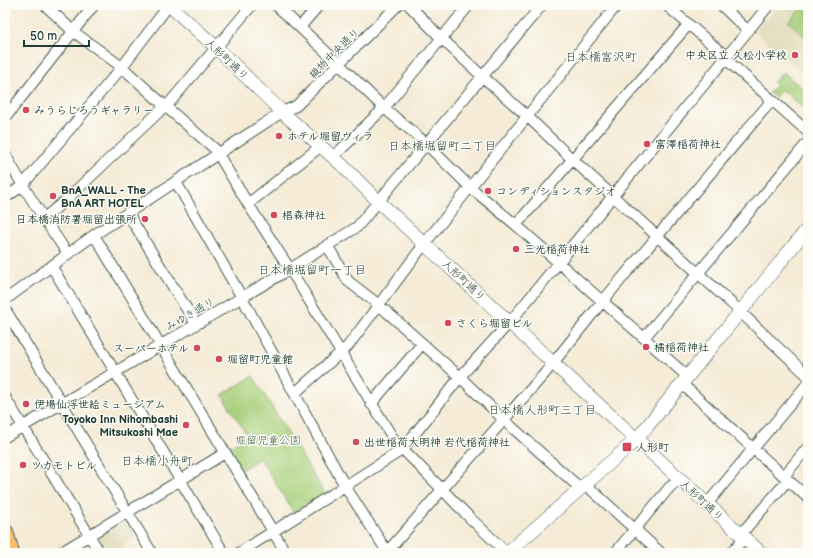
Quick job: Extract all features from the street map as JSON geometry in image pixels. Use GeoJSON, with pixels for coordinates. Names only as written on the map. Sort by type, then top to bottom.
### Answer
{"type":"FeatureCollection","features":[{"type":"Feature","properties":{"kind":"main road"},"geometry":{"type":"LineString","coordinates":[[5,532],[11,553]]}},
{"type":"Feature","properties":{"kind":"street"},"geometry":{"type":"LineString","coordinates":[[45,5],[74,32],[122,67],[166,107],[215,148],[394,440],[402,450],[507,553],[637,439],[808,228]]}},
{"type":"Feature","properties":{"kind":"street"},"geometry":{"type":"LineString","coordinates":[[5,118],[94,5]]}},
{"type":"Feature","properties":{"kind":"street"},"geometry":{"type":"LineString","coordinates":[[5,198],[22,186],[122,67],[169,5]]}},
{"type":"Feature","properties":{"kind":"street","name":"人形町通り"},"geometry":{"type":"LineString","coordinates":[[169,5],[217,48],[282,112],[333,157],[378,201],[553,363],[761,553]]}},
{"type":"Feature","properties":{"kind":"street"},"geometry":{"type":"LineString","coordinates":[[43,219],[67,199],[161,110],[166,107],[252,5]]}},
{"type":"Feature","properties":{"kind":"street"},"geometry":{"type":"LineString","coordinates":[[276,5],[340,64],[384,108],[470,187],[516,225],[644,338],[753,449],[808,498]]}},
{"type":"Feature","properties":{"kind":"street"},"geometry":{"type":"LineString","coordinates":[[300,28],[319,5]]}},
{"type":"Feature","properties":{"kind":"street","name":"織物中央通り"},"geometry":{"type":"LineString","coordinates":[[5,300],[94,235],[282,112],[296,106],[398,5]]}},
{"type":"Feature","properties":{"kind":"street"},"geometry":{"type":"LineString","coordinates":[[409,5],[441,38],[740,311],[808,376]]}},
{"type":"Feature","properties":{"kind":"street"},"geometry":{"type":"LineString","coordinates":[[333,157],[384,108],[469,5]]}},
{"type":"Feature","properties":{"kind":"street","name":"みゆき通り"},"geometry":{"type":"LineString","coordinates":[[5,438],[290,269],[357,227],[542,5]]}},
{"type":"Feature","properties":{"kind":"street"},"geometry":{"type":"LineString","coordinates":[[295,393],[341,354],[348,346],[425,243],[617,5]]}},
{"type":"Feature","properties":{"kind":"street"},"geometry":{"type":"LineString","coordinates":[[666,5],[722,53],[729,62],[808,132]]}},
{"type":"Feature","properties":{"kind":"street"},"geometry":{"type":"LineString","coordinates":[[721,5],[748,31]]}},
{"type":"Feature","properties":{"kind":"street"},"geometry":{"type":"LineString","coordinates":[[239,553],[402,450],[460,377],[510,322],[614,196],[769,5]]}},
{"type":"Feature","properties":{"kind":"street"},"geometry":{"type":"LineString","coordinates":[[516,225],[688,25]]}},
{"type":"Feature","properties":{"kind":"street"},"geometry":{"type":"LineString","coordinates":[[176,182],[242,297],[345,486],[388,553],[553,363],[602,302],[772,100]]}},
{"type":"Feature","properties":{"kind":"street"},"geometry":{"type":"LineString","coordinates":[[644,338],[808,142]]}},
{"type":"Feature","properties":{"kind":"street"},"geometry":{"type":"LineString","coordinates":[[248,204],[321,146]]}},
{"type":"Feature","properties":{"kind":"street"},"geometry":{"type":"LineString","coordinates":[[5,154],[22,186],[68,254]]}},
{"type":"Feature","properties":{"kind":"street"},"geometry":{"type":"LineString","coordinates":[[128,214],[196,324]]}},
{"type":"Feature","properties":{"kind":"street"},"geometry":{"type":"LineString","coordinates":[[94,235],[286,553]]}},
{"type":"Feature","properties":{"kind":"street"},"geometry":{"type":"LineString","coordinates":[[327,245],[348,281],[379,305],[460,377],[504,420],[661,553]]}},
{"type":"Feature","properties":{"kind":"street"},"geometry":{"type":"LineString","coordinates":[[52,267],[224,553]]}},
{"type":"Feature","properties":{"kind":"street"},"geometry":{"type":"LineString","coordinates":[[5,309],[152,553]]}},
{"type":"Feature","properties":{"kind":"street"},"geometry":{"type":"LineString","coordinates":[[371,404],[422,344]]}},
{"type":"Feature","properties":{"kind":"street"},"geometry":{"type":"LineString","coordinates":[[707,504],[808,384]]}},
{"type":"Feature","properties":{"kind":"street"},"geometry":{"type":"LineString","coordinates":[[5,397],[100,553]]}},
{"type":"Feature","properties":{"kind":"street"},"geometry":{"type":"LineString","coordinates":[[731,553],[808,447]]}},
{"type":"Feature","properties":{"kind":"street"},"geometry":{"type":"LineString","coordinates":[[60,553],[225,453]]}},
{"type":"Feature","properties":{"kind":"street"},"geometry":{"type":"LineString","coordinates":[[615,553],[669,488],[679,479]]}},
{"type":"Feature","properties":{"kind":"shaded area","name":"中央区立 久松小学校"},"geometry":{"type":"Polygon","coordinates":[[[778,5],[808,5],[808,78],[755,31],[778,5]]]}},
{"type":"Feature","properties":{"kind":"shaded area"},"geometry":{"type":"Polygon","coordinates":[[[124,522],[128,522],[137,537],[123,546],[127,553],[106,553],[98,540],[100,536],[124,522]]]}},
{"type":"Feature","properties":{"kind":"green space"},"geometry":{"type":"Polygon","coordinates":[[[804,5],[808,5],[808,39],[789,22],[804,5]]]}},
{"type":"Feature","properties":{"kind":"green space"},"geometry":{"type":"Polygon","coordinates":[[[783,72],[808,93],[808,112],[782,90],[775,97],[769,93],[776,85],[774,82],[783,72]]]}},
{"type":"Feature","properties":{"kind":"green space","name":"堀留児童公園"},"geometry":{"type":"Polygon","coordinates":[[[253,376],[325,494],[294,513],[260,458],[241,470],[227,448],[247,435],[222,395],[253,376]]]}},
{"type":"Feature","properties":{"kind":"place","name":"中央区立 久松小学校"},"geometry":{"type":"Point","coordinates":[795,55]}},
{"type":"Feature","properties":{"kind":"place","name":"みうらじろうギャラリー"},"geometry":{"type":"Point","coordinates":[26,110]}},
{"type":"Feature","properties":{"kind":"place","name":"ホテル堀留ヴィラ"},"geometry":{"type":"Point","coordinates":[279,136]}},
{"type":"Feature","properties":{"kind":"place","name":"富澤稲荷神社"},"geometry":{"type":"Point","coordinates":[647,144]}},
{"type":"Feature","properties":{"kind":"place","name":"コンディションスタジオ"},"geometry":{"type":"Point","coordinates":[488,191]}},
{"type":"Feature","properties":{"kind":"place","name":"BnA_WALL - The BnA ART HOTEL"},"geometry":{"type":"Point","coordinates":[53,196]}},
{"type":"Feature","properties":{"kind":"place","name":"椙森神社"},"geometry":{"type":"Point","coordinates":[274,215]}},
{"type":"Feature","properties":{"kind":"place","name":"日本橋消防署堀留出張所"},"geometry":{"type":"Point","coordinates":[145,219]}},
{"type":"Feature","properties":{"kind":"place","name":"三光稲荷神社"},"geometry":{"type":"Point","coordinates":[516,249]}},
{"type":"Feature","properties":{"kind":"place","name":"さくら堀留ビル"},"geometry":{"type":"Point","coordinates":[448,323]}},
{"type":"Feature","properties":{"kind":"place","name":"橘稲荷神社"},"geometry":{"type":"Point","coordinates":[646,347]}},
{"type":"Feature","properties":{"kind":"place","name":"スーパーホテル"},"geometry":{"type":"Point","coordinates":[197,348]}},
{"type":"Feature","properties":{"kind":"place","name":"堀留町児童館"},"geometry":{"type":"Point","coordinates":[219,359]}},
{"type":"Feature","properties":{"kind":"place","name":"伊場仙浮世絵ミュージアム"},"geometry":{"type":"Point","coordinates":[26,404]}},
{"type":"Feature","properties":{"kind":"place","name":"Toyoko Inn Nihombashi Mitsukoshi Mae"},"geometry":{"type":"Point","coordinates":[186,425]}},
{"type":"Feature","properties":{"kind":"place","name":"出世稲荷大明神 岩代稲荷神社"},"geometry":{"type":"Point","coordinates":[356,442]}},
{"type":"Feature","properties":{"kind":"place","name":"人形町"},"geometry":{"type":"Point","coordinates":[627,447]}},
{"type":"Feature","properties":{"kind":"place","name":"ツカモトビル"},"geometry":{"type":"Point","coordinates":[23,465]}},
{"type":"Feature","properties":{"kind":"district","name":"日本橋富沢町"},"geometry":{"type":"Point","coordinates":[601,57]}},
{"type":"Feature","properties":{"kind":"district","name":"日本橋堀留町二丁目"},"geometry":{"type":"Point","coordinates":[442,146]}},
{"type":"Feature","properties":{"kind":"district","name":"日本橋堀留町一丁目"},"geometry":{"type":"Point","coordinates":[312,270]}},
{"type":"Feature","properties":{"kind":"district","name":"日本橋人形町三丁目"},"geometry":{"type":"Point","coordinates":[542,410]}},
{"type":"Feature","properties":{"kind":"district","name":"日本橋小舟町"},"geometry":{"type":"Point","coordinates":[157,461]}}]}
